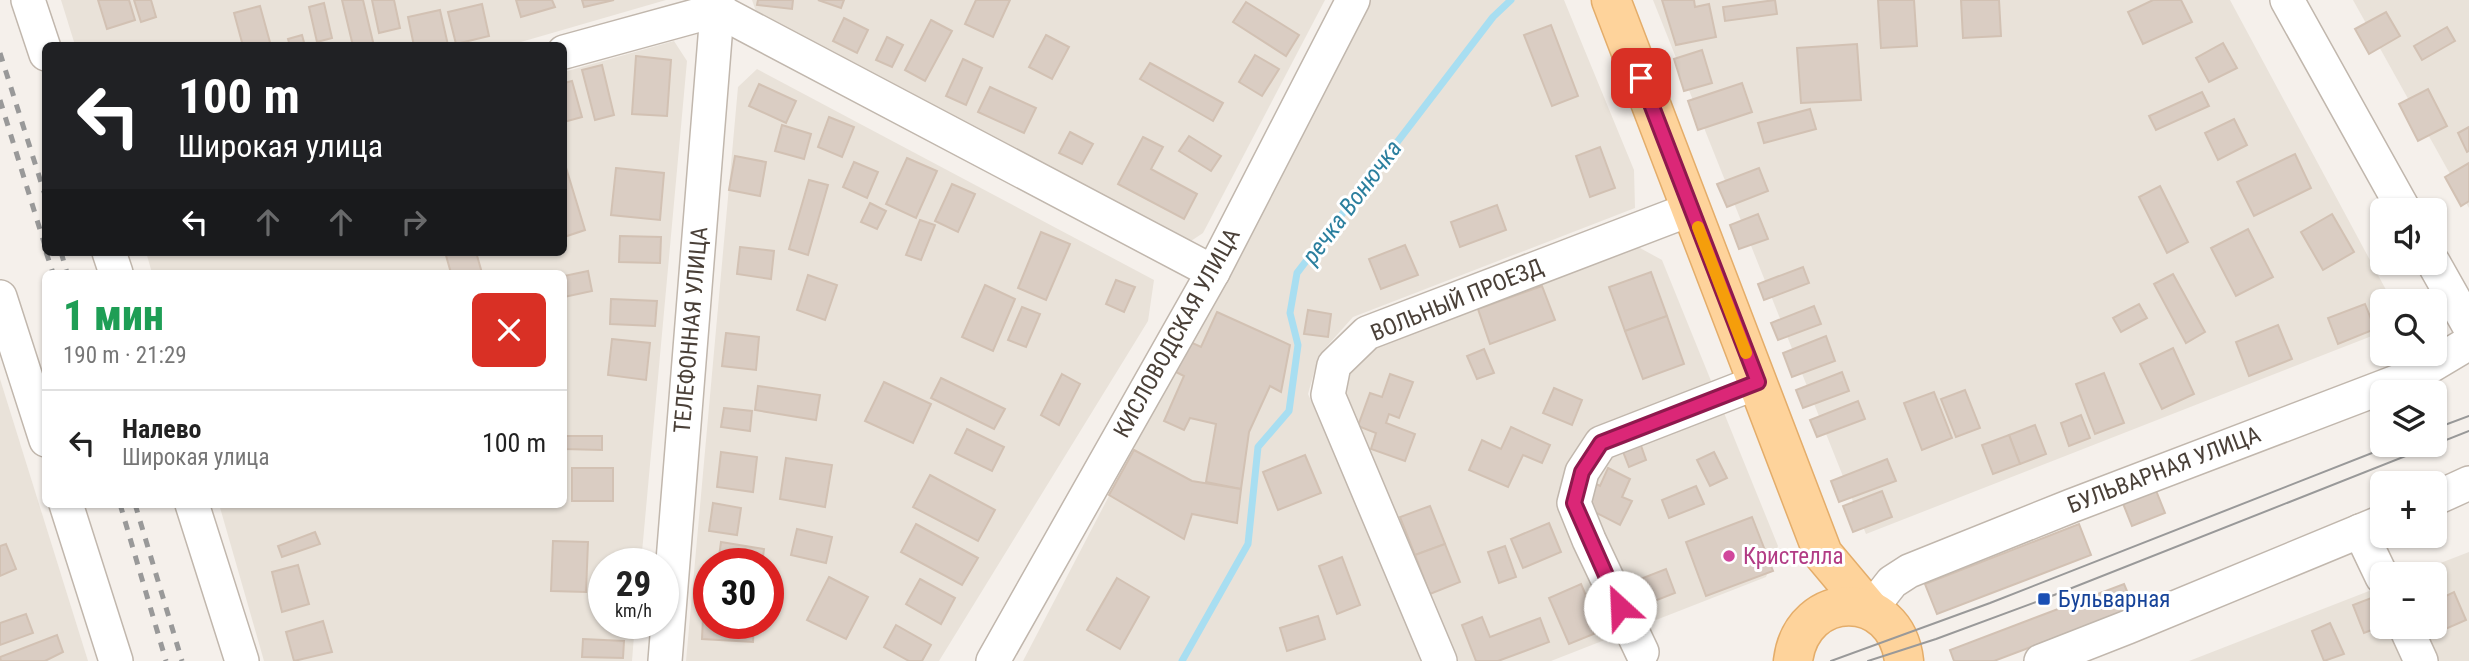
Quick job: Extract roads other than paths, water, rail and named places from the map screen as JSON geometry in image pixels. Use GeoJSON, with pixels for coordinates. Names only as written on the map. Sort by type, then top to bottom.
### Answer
{"type":"FeatureCollection","features":[{"type":"Feature","properties":{"kind":"main road"},"geometry":{"type":"LineString","coordinates":[[1611,0],[1823,554],[1870,610]]}},
{"type":"Feature","properties":{"kind":"main road"},"geometry":{"type":"LineString","coordinates":[[1798,645],[1819,591],[1823,554]]}},
{"type":"Feature","properties":{"kind":"main road"},"geometry":{"type":"LineString","coordinates":[[1773,661],[1798,645],[1813,618],[1826,610],[1856,606],[1885,619],[1902,646],[1904,661]]}},
{"type":"Feature","properties":{"kind":"street"},"geometry":{"type":"LineString","coordinates":[[29,0],[42,42]]}},
{"type":"Feature","properties":{"kind":"street","name":"КИСЛОВОДСКАЯ УЛИЦА"},"geometry":{"type":"LineString","coordinates":[[993,661],[1213,272],[1353,0]]}},
{"type":"Feature","properties":{"kind":"street"},"geometry":{"type":"LineString","coordinates":[[2287,0],[2397,198]]}},
{"type":"Feature","properties":{"kind":"street"},"geometry":{"type":"LineString","coordinates":[[567,51],[718,5],[1213,272]]}},
{"type":"Feature","properties":{"kind":"street","name":"ТЕЛЕФОННАЯ УЛИЦА"},"geometry":{"type":"LineString","coordinates":[[665,661],[718,5]]}},
{"type":"Feature","properties":{"kind":"street","name":"ВОЛЬНЫЙ ПРОЕЗД"},"geometry":{"type":"LineString","coordinates":[[1440,661],[1328,395],[1334,365],[1367,333],[1691,209]]}},
{"type":"Feature","properties":{"kind":"street"},"geometry":{"type":"LineString","coordinates":[[2441,275],[2469,326]]}},
{"type":"Feature","properties":{"kind":"street"},"geometry":{"type":"LineString","coordinates":[[0,297],[42,428]]}},
{"type":"Feature","properties":{"kind":"street","name":"БУЛЬВАРНАЯ УЛИЦА"},"geometry":{"type":"LineString","coordinates":[[1870,610],[1892,582],[1909,570],[2417,374],[2469,343]]}},
{"type":"Feature","properties":{"kind":"street"},"geometry":{"type":"LineString","coordinates":[[1642,652],[1594,552],[1574,503],[1582,472],[1601,443],[1758,382]]}},
{"type":"Feature","properties":{"kind":"street"},"geometry":{"type":"LineString","coordinates":[[2447,493],[2469,483]]}},
{"type":"Feature","properties":{"kind":"street"},"geometry":{"type":"LineString","coordinates":[[67,508],[116,661]]}},
{"type":"Feature","properties":{"kind":"street"},"geometry":{"type":"LineString","coordinates":[[193,508],[242,661]]}},
{"type":"Feature","properties":{"kind":"street"},"geometry":{"type":"LineString","coordinates":[[2041,661],[2128,628],[2370,526]]}},
{"type":"Feature","properties":{"kind":"street"},"geometry":{"type":"LineString","coordinates":[[2411,639],[2421,661]]}},
{"type":"Feature","properties":{"kind":"waterway","name":"речка Вонючка"},"geometry":{"type":"LineString","coordinates":[[1182,661],[1248,544],[1258,447],[1289,411],[1298,345],[1290,313],[1297,273],[1493,17],[1511,0]]}},
{"type":"Feature","properties":{"kind":"tram line"},"geometry":{"type":"LineString","coordinates":[[2447,424],[2469,416]]}},
{"type":"Feature","properties":{"kind":"tram line"},"geometry":{"type":"LineString","coordinates":[[1868,661],[2044,599],[2469,431]]}},
{"type":"Feature","properties":{"kind":"tram line"},"geometry":{"type":"LineString","coordinates":[[1831,661],[1990,603],[2370,454]]}},
{"type":"Feature","properties":{"kind":"railway"},"geometry":{"type":"LineString","coordinates":[[0,53],[42,185]]}},
{"type":"Feature","properties":{"kind":"railway"},"geometry":{"type":"LineString","coordinates":[[0,100],[42,236]]}},
{"type":"Feature","properties":{"kind":"railway"},"geometry":{"type":"LineString","coordinates":[[47,256],[52,270]]}},
{"type":"Feature","properties":{"kind":"railway"},"geometry":{"type":"LineString","coordinates":[[62,256],[66,270]]}},
{"type":"Feature","properties":{"kind":"railway"},"geometry":{"type":"LineString","coordinates":[[121,508],[166,661]]}},
{"type":"Feature","properties":{"kind":"railway"},"geometry":{"type":"LineString","coordinates":[[136,508],[182,661]]}},
{"type":"Feature","properties":{"kind":"place","name":"Кристелла"},"geometry":{"type":"Point","coordinates":[1729,556]}},
{"type":"Feature","properties":{"kind":"place","name":"Бульварная"},"geometry":{"type":"Point","coordinates":[2044,599]}}]}
